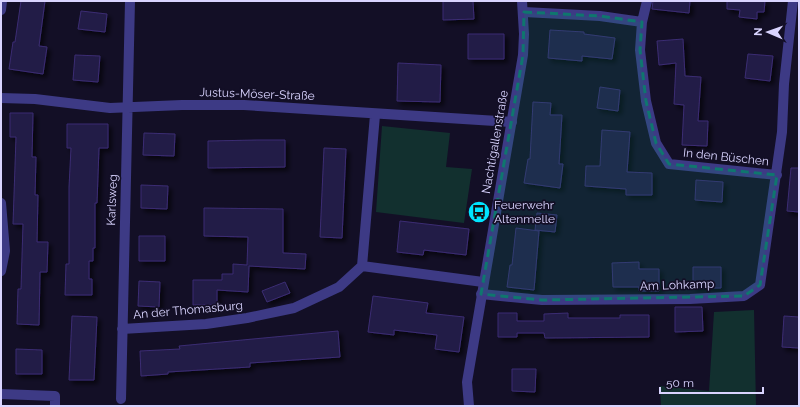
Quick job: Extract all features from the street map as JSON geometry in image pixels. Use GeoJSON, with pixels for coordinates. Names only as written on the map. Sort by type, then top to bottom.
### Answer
{"type":"FeatureCollection","features":[{"type":"Feature","properties":{"kind":"street"},"geometry":{"type":"LineString","coordinates":[[1,10],[2,1]]}},
{"type":"Feature","properties":{"kind":"street","name":"Karlsweg"},"geometry":{"type":"LineString","coordinates":[[121,399],[130,1]]}},
{"type":"Feature","properties":{"kind":"street","name":"Nachtigallenstraße"},"geometry":{"type":"LineString","coordinates":[[469,406],[467,382],[523,54],[524,12],[522,1]]}},
{"type":"Feature","properties":{"kind":"street","name":"In den Büschen"},"geometry":{"type":"LineString","coordinates":[[647,1],[642,22],[640,50],[646,101],[656,143],[669,164],[777,175],[793,1]]}},
{"type":"Feature","properties":{"kind":"street"},"geometry":{"type":"LineString","coordinates":[[524,12],[600,16],[642,22]]}},
{"type":"Feature","properties":{"kind":"street","name":"Justus-Möser-Straße"},"geometry":{"type":"LineString","coordinates":[[1,98],[35,99],[92,107],[244,105],[375,115],[512,122]]}},
{"type":"Feature","properties":{"kind":"street"},"geometry":{"type":"LineString","coordinates":[[375,115],[362,266],[484,282]]}},
{"type":"Feature","properties":{"kind":"street","name":"Am Lohkamp"},"geometry":{"type":"LineString","coordinates":[[481,294],[542,300],[690,299],[744,296],[760,285],[777,175]]}},
{"type":"Feature","properties":{"kind":"street"},"geometry":{"type":"LineString","coordinates":[[1,203],[5,251],[1,270]]}},
{"type":"Feature","properties":{"kind":"street","name":"An der Thomasburg"},"geometry":{"type":"LineString","coordinates":[[122,329],[206,324],[247,318],[294,308],[339,287],[362,266]]}},
{"type":"Feature","properties":{"kind":"street"},"geometry":{"type":"LineString","coordinates":[[1,394],[55,396],[55,406]]}},
{"type":"Feature","properties":{"kind":"highlighted area"},"geometry":{"type":"Polygon","coordinates":[[[524,12],[600,16],[642,22],[640,50],[646,101],[656,143],[669,164],[777,175],[760,285],[744,296],[542,300],[481,294],[523,55],[524,12]]]}},
{"type":"Feature","properties":{"kind":"green space"},"geometry":{"type":"Polygon","coordinates":[[[382,126],[450,133],[446,167],[472,169],[464,223],[376,212],[382,126]]]}},
{"type":"Feature","properties":{"kind":"green space"},"geometry":{"type":"Polygon","coordinates":[[[754,310],[756,406],[661,406],[660,386],[709,391],[714,312],[754,310]]]}},
{"type":"Feature","properties":{"kind":"building"},"geometry":{"type":"Polygon","coordinates":[[[21,1],[45,1],[39,46],[47,47],[43,74],[9,69],[13,42],[15,42],[21,1]]]}},
{"type":"Feature","properties":{"kind":"building"},"geometry":{"type":"Polygon","coordinates":[[[443,1],[473,1],[474,19],[443,20],[443,1]]]}},
{"type":"Feature","properties":{"kind":"building"},"geometry":{"type":"Polygon","coordinates":[[[653,1],[690,1],[689,13],[652,9],[653,1]]]}},
{"type":"Feature","properties":{"kind":"building"},"geometry":{"type":"Polygon","coordinates":[[[727,1],[765,1],[764,12],[757,12],[757,19],[739,17],[740,10],[727,9],[727,1]]]}},
{"type":"Feature","properties":{"kind":"building"},"geometry":{"type":"Polygon","coordinates":[[[81,11],[107,14],[105,32],[78,29],[81,11]]]}},
{"type":"Feature","properties":{"kind":"building"},"geometry":{"type":"Polygon","coordinates":[[[550,30],[584,32],[584,34],[615,38],[612,59],[582,56],[582,61],[548,58],[550,30]]]}},
{"type":"Feature","properties":{"kind":"building"},"geometry":{"type":"Polygon","coordinates":[[[468,34],[504,34],[504,59],[468,59],[468,34]]]}},
{"type":"Feature","properties":{"kind":"building"},"geometry":{"type":"Polygon","coordinates":[[[683,39],[685,76],[701,77],[698,121],[708,121],[707,146],[682,145],[684,105],[674,104],[676,63],[659,65],[657,41],[683,39]]]}},
{"type":"Feature","properties":{"kind":"building"},"geometry":{"type":"Polygon","coordinates":[[[748,54],[773,56],[770,81],[745,78],[748,54]]]}},
{"type":"Feature","properties":{"kind":"building"},"geometry":{"type":"Polygon","coordinates":[[[75,55],[100,56],[98,82],[73,80],[75,55]]]}},
{"type":"Feature","properties":{"kind":"building"},"geometry":{"type":"Polygon","coordinates":[[[398,63],[441,65],[440,102],[397,101],[398,63]]]}},
{"type":"Feature","properties":{"kind":"building"},"geometry":{"type":"Polygon","coordinates":[[[600,87],[620,90],[618,111],[597,108],[600,87]]]}},
{"type":"Feature","properties":{"kind":"building"},"geometry":{"type":"Polygon","coordinates":[[[533,102],[551,103],[550,115],[562,115],[559,164],[563,164],[560,188],[524,183],[528,159],[530,159],[533,102]]]}},
{"type":"Feature","properties":{"kind":"building"},"geometry":{"type":"Polygon","coordinates":[[[10,113],[33,113],[32,157],[36,157],[35,195],[38,195],[37,242],[48,242],[47,272],[40,272],[39,325],[17,324],[18,289],[21,289],[23,224],[13,224],[16,137],[10,137],[10,113]]]}},
{"type":"Feature","properties":{"kind":"building"},"geometry":{"type":"Polygon","coordinates":[[[67,124],[108,124],[108,148],[99,148],[97,203],[95,203],[95,248],[93,248],[93,261],[89,261],[89,279],[92,279],[92,295],[65,295],[66,264],[69,264],[69,187],[71,148],[67,148],[67,124]]]}},
{"type":"Feature","properties":{"kind":"building"},"geometry":{"type":"Polygon","coordinates":[[[602,130],[630,132],[627,172],[652,173],[652,195],[626,195],[626,189],[585,186],[586,166],[600,166],[602,130]]]}},
{"type":"Feature","properties":{"kind":"building"},"geometry":{"type":"Polygon","coordinates":[[[144,133],[175,134],[174,156],[143,155],[144,133]]]}},
{"type":"Feature","properties":{"kind":"building"},"geometry":{"type":"Polygon","coordinates":[[[285,140],[285,167],[208,168],[208,141],[285,140]]]}},
{"type":"Feature","properties":{"kind":"building"},"geometry":{"type":"Polygon","coordinates":[[[324,148],[346,149],[342,238],[320,237],[324,148]]]}},
{"type":"Feature","properties":{"kind":"building"},"geometry":{"type":"Polygon","coordinates":[[[791,168],[799,168],[799,212],[787,211],[791,168]]]}},
{"type":"Feature","properties":{"kind":"building"},"geometry":{"type":"Polygon","coordinates":[[[696,180],[723,182],[722,202],[695,200],[696,180]]]}},
{"type":"Feature","properties":{"kind":"building"},"geometry":{"type":"Polygon","coordinates":[[[141,185],[168,186],[167,209],[141,208],[141,185]]]}},
{"type":"Feature","properties":{"kind":"building"},"geometry":{"type":"Polygon","coordinates":[[[204,208],[283,209],[283,253],[306,254],[305,269],[249,266],[248,292],[217,290],[217,305],[193,305],[193,280],[222,280],[222,274],[233,274],[233,264],[247,265],[248,237],[204,236],[204,208]]]}},
{"type":"Feature","properties":{"kind":"building"},"geometry":{"type":"Polygon","coordinates":[[[537,213],[557,215],[555,232],[535,230],[537,213]]]}},
{"type":"Feature","properties":{"kind":"building"},"geometry":{"type":"Polygon","coordinates":[[[400,221],[469,229],[466,255],[424,250],[423,255],[397,252],[400,221]]]}},
{"type":"Feature","properties":{"kind":"building"},"geometry":{"type":"Polygon","coordinates":[[[516,228],[539,231],[534,290],[507,287],[510,265],[512,265],[516,228]]]}},
{"type":"Feature","properties":{"kind":"building"},"geometry":{"type":"Polygon","coordinates":[[[139,236],[165,236],[165,261],[139,261],[139,236]]]}},
{"type":"Feature","properties":{"kind":"building"},"geometry":{"type":"Polygon","coordinates":[[[639,262],[639,269],[659,269],[659,291],[639,291],[639,287],[613,287],[612,263],[639,262]]]}},
{"type":"Feature","properties":{"kind":"building"},"geometry":{"type":"Polygon","coordinates":[[[693,267],[721,267],[721,288],[693,288],[693,267]]]}},
{"type":"Feature","properties":{"kind":"building"},"geometry":{"type":"Polygon","coordinates":[[[139,281],[160,282],[159,307],[138,306],[139,281]]]}},
{"type":"Feature","properties":{"kind":"building"},"geometry":{"type":"Polygon","coordinates":[[[285,282],[290,293],[267,302],[262,291],[285,282]]]}},
{"type":"Feature","properties":{"kind":"building"},"geometry":{"type":"Polygon","coordinates":[[[373,296],[428,303],[426,313],[464,317],[459,352],[435,349],[437,335],[394,330],[394,335],[368,332],[373,296]]]}},
{"type":"Feature","properties":{"kind":"building"},"geometry":{"type":"Polygon","coordinates":[[[675,307],[702,307],[703,331],[675,332],[675,307]]]}},
{"type":"Feature","properties":{"kind":"building"},"geometry":{"type":"Polygon","coordinates":[[[498,313],[517,313],[517,321],[544,321],[544,314],[568,313],[568,318],[620,318],[620,315],[649,315],[649,337],[545,338],[544,333],[517,333],[517,337],[498,337],[498,313]]]}},
{"type":"Feature","properties":{"kind":"building"},"geometry":{"type":"Polygon","coordinates":[[[72,316],[97,317],[94,380],[69,380],[72,316]]]}},
{"type":"Feature","properties":{"kind":"building"},"geometry":{"type":"Polygon","coordinates":[[[784,316],[799,317],[799,348],[782,347],[784,316]]]}},
{"type":"Feature","properties":{"kind":"building"},"geometry":{"type":"Polygon","coordinates":[[[338,331],[340,357],[250,363],[250,367],[168,372],[168,374],[141,376],[140,351],[180,349],[179,346],[338,331]]]}},
{"type":"Feature","properties":{"kind":"building"},"geometry":{"type":"Polygon","coordinates":[[[16,349],[42,350],[42,374],[16,374],[16,349]]]}},
{"type":"Feature","properties":{"kind":"building"},"geometry":{"type":"Polygon","coordinates":[[[512,369],[536,369],[535,392],[512,391],[512,369]]]}},
{"type":"Feature","properties":{"kind":"place","name":"Feuerwehr Altenmelle"},"geometry":{"type":"Point","coordinates":[479,212]}}]}
